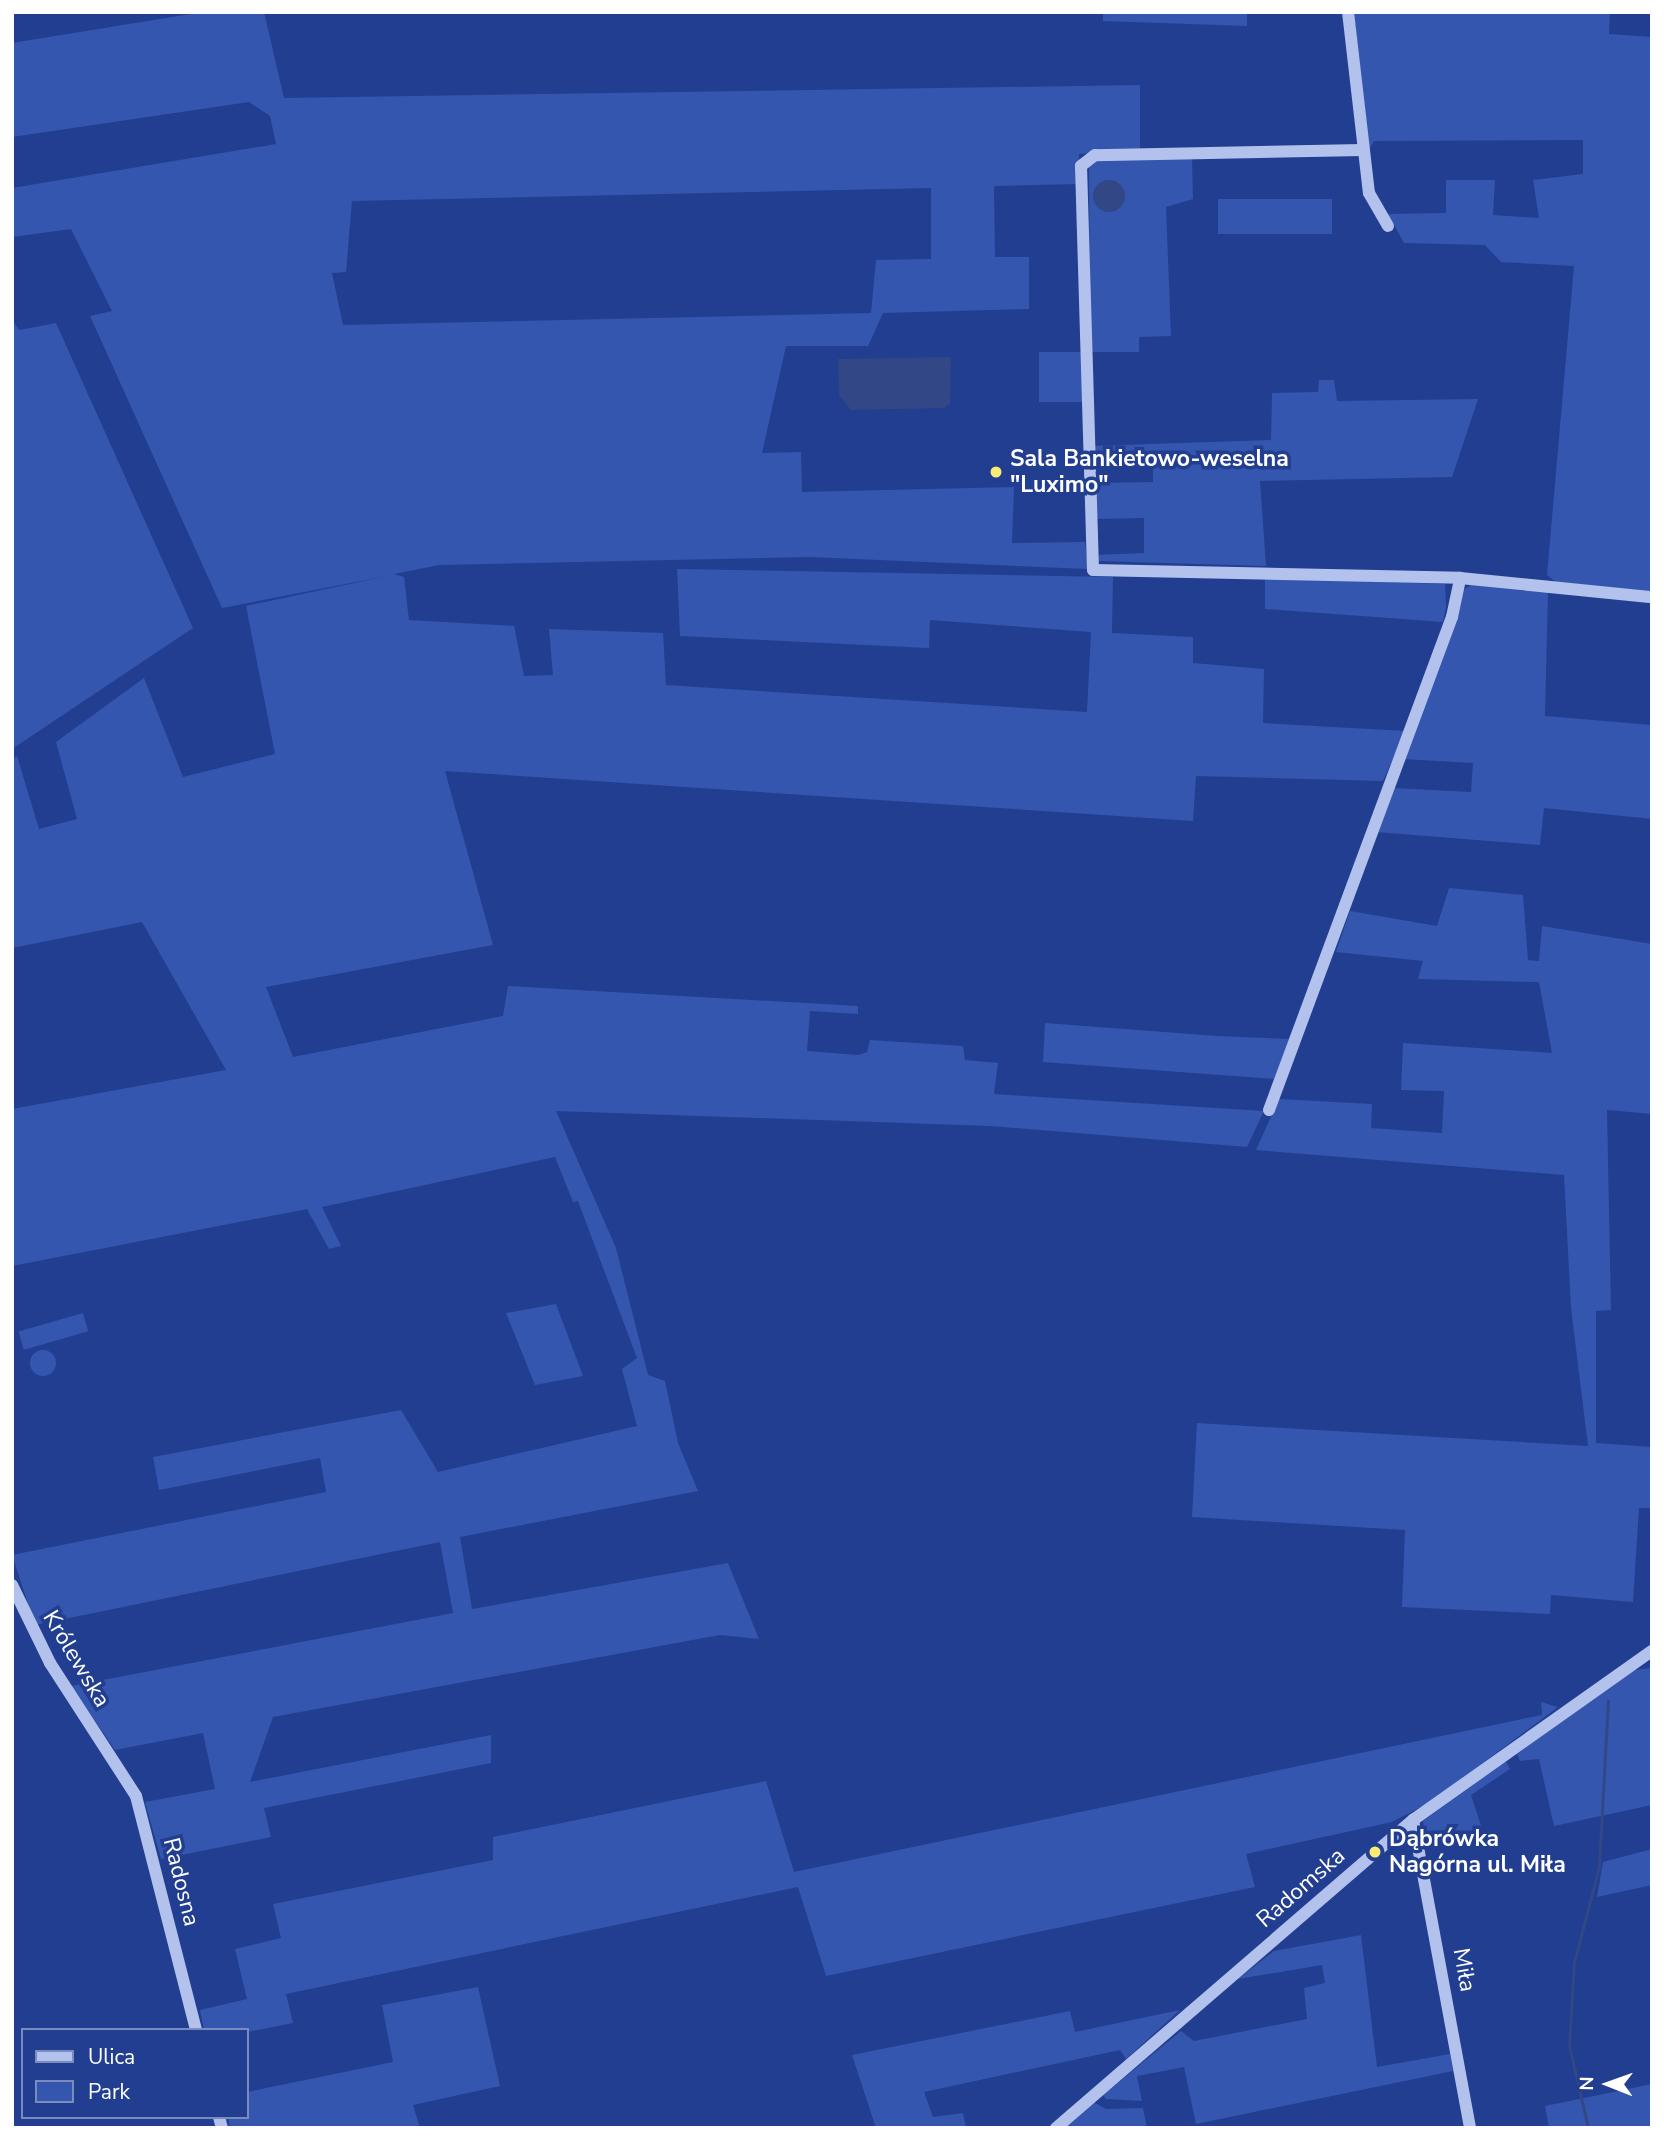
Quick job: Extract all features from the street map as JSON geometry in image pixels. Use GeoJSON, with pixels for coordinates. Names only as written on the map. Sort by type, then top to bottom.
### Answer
{"type":"FeatureCollection","features":[{"type":"Feature","properties":{"kind":"street"},"geometry":{"type":"LineString","coordinates":[[1348,12],[1369,193],[1388,226]]}},
{"type":"Feature","properties":{"kind":"street"},"geometry":{"type":"LineString","coordinates":[[1363,150],[1094,155],[1081,166],[1093,570],[1460,578],[1652,597]]}},
{"type":"Feature","properties":{"kind":"street"},"geometry":{"type":"LineString","coordinates":[[1269,1110],[1452,617],[1460,578]]}},
{"type":"Feature","properties":{"kind":"street","name":"Królewska"},"geometry":{"type":"LineString","coordinates":[[12,1586],[37,1641],[109,1751]]}},
{"type":"Feature","properties":{"kind":"street","name":"Radomska"},"geometry":{"type":"LineString","coordinates":[[1056,2128],[1413,1820],[1652,1651]]}},
{"type":"Feature","properties":{"kind":"street","name":"Radosna"},"geometry":{"type":"LineString","coordinates":[[109,1751],[140,1808],[195,2028]]}},
{"type":"Feature","properties":{"kind":"street","name":"Miła"},"geometry":{"type":"LineString","coordinates":[[1413,1820],[1470,2128]]}},
{"type":"Feature","properties":{"kind":"green space"},"geometry":{"type":"Polygon","coordinates":[[[203,12],[264,12],[284,98],[1140,85],[1140,149],[1079,154],[1078,184],[994,186],[995,257],[1029,257],[1029,309],[883,313],[868,346],[786,346],[762,453],[801,452],[802,492],[1014,487],[1012,543],[1085,542],[1088,569],[810,557],[439,565],[394,574],[404,577],[409,620],[514,626],[524,676],[553,675],[549,629],[663,633],[666,685],[1087,712],[1091,632],[930,620],[929,648],[680,636],[677,569],[1113,577],[1112,633],[1193,637],[1193,663],[1264,669],[1263,723],[1405,731],[1383,781],[1196,776],[1193,821],[445,771],[493,945],[266,987],[293,1057],[503,1016],[508,986],[858,1006],[858,1014],[810,1011],[807,1051],[858,1055],[867,1052],[870,1040],[963,1046],[965,1060],[998,1063],[994,1094],[1264,1111],[1247,1147],[990,1126],[556,1111],[616,1248],[648,1375],[665,1381],[678,1443],[698,1491],[460,1537],[472,1609],[728,1563],[759,1639],[720,1635],[273,1717],[250,1782],[491,1735],[491,1763],[264,1808],[271,1837],[161,1859],[145,1802],[215,1789],[203,1733],[115,1750],[71,1686],[453,1613],[440,1542],[35,1625],[12,1555],[326,1492],[320,1458],[159,1490],[153,1457],[401,1410],[438,1472],[637,1426],[622,1369],[637,1358],[578,1201],[573,1202],[555,1157],[322,1207],[341,1246],[329,1249],[307,1209],[12,1266],[12,1109],[226,1070],[142,922],[12,948],[12,759],[17,756],[39,829],[77,819],[56,742],[144,678],[183,777],[275,754],[246,606],[387,576],[222,608],[90,316],[112,311],[71,229],[12,237],[12,188],[276,144],[270,116],[249,102],[12,137],[12,43],[203,12]],[[931,188],[352,201],[346,272],[332,273],[343,325],[871,313],[876,260],[931,259],[931,188]]]}},
{"type":"Feature","properties":{"kind":"green space"},"geometry":{"type":"Polygon","coordinates":[[[1103,12],[1247,12],[1247,26],[1103,21],[1103,12]]]}},
{"type":"Feature","properties":{"kind":"green space"},"geometry":{"type":"Polygon","coordinates":[[[1354,12],[1610,12],[1609,34],[1652,37],[1652,592],[1556,582],[1547,575],[1574,266],[1501,262],[1485,245],[1404,243],[1388,214],[1446,213],[1446,180],[1495,180],[1493,215],[1539,218],[1533,180],[1583,174],[1583,140],[1374,141],[1369,150],[1354,12]]]}},
{"type":"Feature","properties":{"kind":"green space"},"geometry":{"type":"Polygon","coordinates":[[[1192,156],[1193,199],[1166,207],[1171,336],[1139,337],[1139,352],[1090,352],[1089,161],[1192,156]]]}},
{"type":"Feature","properties":{"kind":"green space"},"geometry":{"type":"Polygon","coordinates":[[[1218,199],[1332,199],[1332,234],[1218,234],[1218,199]]]}},
{"type":"Feature","properties":{"kind":"green space"},"geometry":{"type":"Polygon","coordinates":[[[12,320],[19,330],[56,323],[193,628],[12,749],[12,320]]]}},
{"type":"Feature","properties":{"kind":"green space"},"geometry":{"type":"Polygon","coordinates":[[[1039,352],[1082,352],[1082,402],[1039,402],[1039,352]]]}},
{"type":"Feature","properties":{"kind":"green space"},"geometry":{"type":"Polygon","coordinates":[[[1319,380],[1334,380],[1337,401],[1478,399],[1452,477],[1260,481],[1266,566],[1098,561],[1095,555],[1144,553],[1144,518],[1093,519],[1092,483],[1153,482],[1153,452],[1092,453],[1091,446],[1271,440],[1272,393],[1318,392],[1319,380]]]}},
{"type":"Feature","properties":{"kind":"green space"},"geometry":{"type":"Polygon","coordinates":[[[1265,578],[1445,584],[1446,607],[1443,622],[1265,609],[1265,578]]]}},
{"type":"Feature","properties":{"kind":"green space"},"geometry":{"type":"Polygon","coordinates":[[[1474,583],[1548,591],[1545,716],[1652,725],[1652,819],[1544,808],[1540,845],[1377,832],[1393,788],[1471,792],[1473,763],[1403,759],[1462,591],[1474,583]]]}},
{"type":"Feature","properties":{"kind":"green space"},"geometry":{"type":"Polygon","coordinates":[[[1449,888],[1523,895],[1528,960],[1539,961],[1542,926],[1652,944],[1652,1114],[1607,1110],[1611,1310],[1596,1311],[1596,1443],[1652,1447],[1652,1508],[1639,1508],[1633,1602],[1551,1595],[1550,1614],[1402,1607],[1405,1530],[1192,1517],[1197,1423],[1588,1446],[1571,1308],[1564,1175],[1256,1150],[1279,1099],[1372,1104],[1371,1128],[1442,1133],[1444,1091],[1401,1090],[1403,1043],[1552,1053],[1539,982],[1418,979],[1423,961],[1336,952],[1350,911],[1437,926],[1449,888]]]}},
{"type":"Feature","properties":{"kind":"green space"},"geometry":{"type":"Polygon","coordinates":[[[1045,1023],[1290,1039],[1274,1079],[1043,1062],[1045,1023]]]}},
{"type":"Feature","properties":{"kind":"green space"},"geometry":{"type":"Polygon","coordinates":[[[556,1304],[583,1376],[535,1385],[506,1313],[556,1304]]]}},
{"type":"Feature","properties":{"kind":"green space"},"geometry":{"type":"Polygon","coordinates":[[[83,1313],[88,1331],[24,1350],[19,1331],[83,1313]]]}},
{"type":"Feature","properties":{"kind":"green space"},"geometry":{"type":"Polygon","coordinates":[[[43,1350],[52,1354],[56,1363],[52,1372],[43,1376],[34,1372],[30,1363],[34,1354],[43,1350]]]}},
{"type":"Feature","properties":{"kind":"green space"},"geometry":{"type":"Polygon","coordinates":[[[1652,1668],[1652,1805],[1554,1826],[1539,1759],[1520,1761],[1517,1754],[1633,1670],[1652,1668]]]}},
{"type":"Feature","properties":{"kind":"green space"},"geometry":{"type":"Polygon","coordinates":[[[1541,1702],[1558,1707],[1432,1801],[1392,1822],[1246,1854],[1255,1887],[826,1976],[798,1887],[286,1994],[293,2023],[248,2032],[248,2028],[204,2028],[200,2010],[247,1999],[235,1949],[281,1938],[273,1904],[493,1860],[493,1837],[766,1781],[794,1872],[1542,1715],[1541,1702]]]}},
{"type":"Feature","properties":{"kind":"green space"},"geometry":{"type":"Polygon","coordinates":[[[1506,1761],[1510,1769],[1471,1795],[1485,1838],[1426,1849],[1423,1821],[1506,1761]]]}},
{"type":"Feature","properties":{"kind":"green space"},"geometry":{"type":"Polygon","coordinates":[[[1652,1849],[1652,1885],[1597,1897],[1603,1862],[1652,1849]]]}},
{"type":"Feature","properties":{"kind":"green space"},"geometry":{"type":"Polygon","coordinates":[[[1361,1935],[1377,2067],[1450,2054],[1453,2071],[1196,2124],[1184,2067],[1137,2076],[1142,2101],[1106,2099],[1103,2095],[1181,2031],[1194,2041],[1307,2019],[1304,1988],[1325,1983],[1322,1965],[1238,1979],[1274,1951],[1361,1935]]]}},
{"type":"Feature","properties":{"kind":"green space"},"geometry":{"type":"Polygon","coordinates":[[[478,1987],[500,2086],[413,2105],[420,2128],[230,2128],[228,2119],[248,2119],[248,2092],[393,2062],[382,2005],[478,1987]]]}},
{"type":"Feature","properties":{"kind":"green space"},"geometry":{"type":"Polygon","coordinates":[[[1180,2010],[1126,2059],[1120,2050],[924,2092],[933,2117],[963,2113],[966,2128],[876,2128],[852,2055],[1070,2011],[1075,2032],[1180,2010]]]}},
{"type":"Feature","properties":{"kind":"green space"},"geometry":{"type":"Polygon","coordinates":[[[1652,2084],[1652,2128],[1549,2128],[1545,2106],[1652,2084]]]}},
{"type":"Feature","properties":{"kind":"green space"},"geometry":{"type":"Polygon","coordinates":[[[1093,2102],[1106,2109],[1143,2108],[1147,2128],[1064,2128],[1093,2102]]]}},
{"type":"Feature","properties":{"kind":"shaded area"},"geometry":{"type":"Polygon","coordinates":[[[1109,180],[1121,184],[1125,196],[1121,208],[1109,212],[1097,208],[1093,196],[1097,184],[1109,180]]]}},
{"type":"Feature","properties":{"kind":"shaded area"},"geometry":{"type":"Polygon","coordinates":[[[951,357],[950,404],[944,408],[851,410],[839,395],[838,359],[951,357]]]}},
{"type":"Feature","properties":{"kind":"waterway"},"geometry":{"type":"LineString","coordinates":[[1588,2128],[1569,2046],[1574,1963],[1599,1866],[1608,1701]]}},
{"type":"Feature","properties":{"kind":"place","name":"Sala Bankietowo-weselna \"Luximo\""},"geometry":{"type":"Point","coordinates":[996,472]}},
{"type":"Feature","properties":{"kind":"place","name":"Dąbrówka Nagórna ul. Miła"},"geometry":{"type":"Point","coordinates":[1375,1852]}}]}
